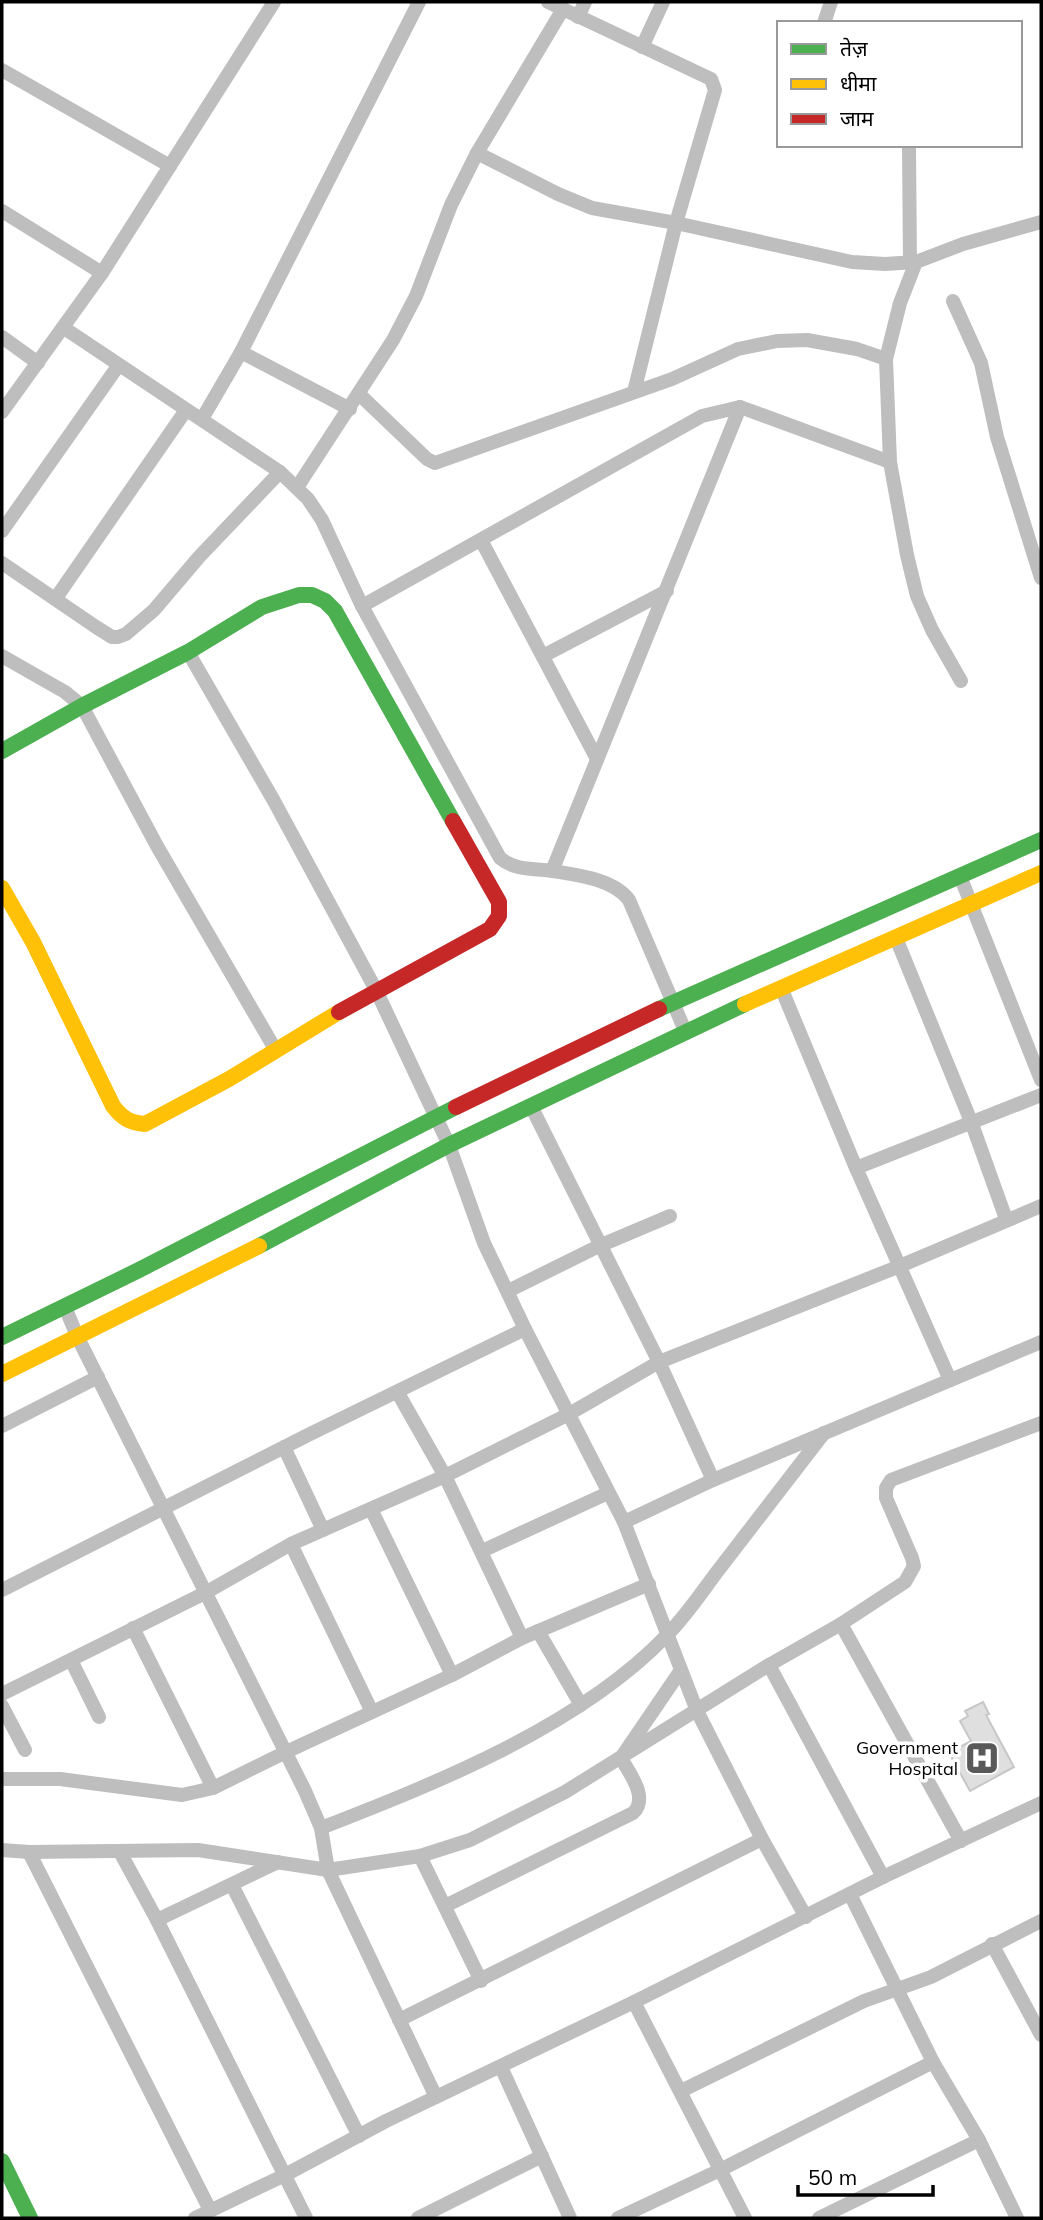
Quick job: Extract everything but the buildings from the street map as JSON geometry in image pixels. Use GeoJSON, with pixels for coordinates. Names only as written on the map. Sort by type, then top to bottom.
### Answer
{"type":"FeatureCollection","features":[{"type":"Feature","properties":{"kind":"main road"},"geometry":{"type":"LineString","coordinates":[[2,751],[82,706],[188,652],[262,607],[299,595],[312,595],[325,601],[335,611],[499,902],[499,916],[490,929],[376,990],[229,1079],[145,1124],[132,1124],[121,1117],[113,1105],[33,942],[2,888]]}},
{"type":"Feature","properties":{"kind":"main road"},"geometry":{"type":"LineString","coordinates":[[2,1338],[290,1194],[436,1117],[672,1003],[1041,840]]}},
{"type":"Feature","properties":{"kind":"main road"},"geometry":{"type":"LineString","coordinates":[[2,1374],[269,1241],[449,1145],[531,1105],[1041,873]]}},
{"type":"Feature","properties":{"kind":"main road"},"geometry":{"type":"LineString","coordinates":[[2,2161],[25,2217]]}},
{"type":"Feature","properties":{"kind":"street"},"geometry":{"type":"LineString","coordinates":[[2,412],[102,273],[274,2]]}},
{"type":"Feature","properties":{"kind":"street"},"geometry":{"type":"LineString","coordinates":[[202,419],[242,352],[419,2]]}},
{"type":"Feature","properties":{"kind":"street"},"geometry":{"type":"LineString","coordinates":[[548,2],[711,79],[714,84],[715,90],[676,223],[634,392]]}},
{"type":"Feature","properties":{"kind":"street"},"geometry":{"type":"LineString","coordinates":[[578,17],[585,2]]}},
{"type":"Feature","properties":{"kind":"street"},"geometry":{"type":"LineString","coordinates":[[642,47],[663,2]]}},
{"type":"Feature","properties":{"kind":"street"},"geometry":{"type":"LineString","coordinates":[[825,21],[831,2]]}},
{"type":"Feature","properties":{"kind":"street"},"geometry":{"type":"LineString","coordinates":[[298,486],[393,340],[416,296],[451,205],[477,153],[563,9]]}},
{"type":"Feature","properties":{"kind":"street"},"geometry":{"type":"LineString","coordinates":[[2,70],[170,166]]}},
{"type":"Feature","properties":{"kind":"street"},"geometry":{"type":"LineString","coordinates":[[909,148],[913,263],[886,359],[891,462],[917,596],[932,630],[961,681]]}},
{"type":"Feature","properties":{"kind":"street"},"geometry":{"type":"LineString","coordinates":[[477,153],[592,208],[676,223],[852,262],[913,263],[963,244],[1041,222]]}},
{"type":"Feature","properties":{"kind":"street"},"geometry":{"type":"LineString","coordinates":[[2,211],[102,273]]}},
{"type":"Feature","properties":{"kind":"street"},"geometry":{"type":"LineString","coordinates":[[953,301],[981,363],[997,438],[1041,578]]}},
{"type":"Feature","properties":{"kind":"street"},"geometry":{"type":"LineString","coordinates":[[64,328],[298,486],[322,520],[362,606],[493,848],[506,863],[520,869],[552,871],[610,884],[623,891],[686,1033]]}},
{"type":"Feature","properties":{"kind":"street"},"geometry":{"type":"LineString","coordinates":[[2,337],[38,363]]}},
{"type":"Feature","properties":{"kind":"street"},"geometry":{"type":"LineString","coordinates":[[359,394],[427,459],[435,463],[672,379],[738,349],[777,341],[807,340],[857,349],[886,359]]}},
{"type":"Feature","properties":{"kind":"street"},"geometry":{"type":"LineString","coordinates":[[242,352],[350,409]]}},
{"type":"Feature","properties":{"kind":"street"},"geometry":{"type":"LineString","coordinates":[[2,531],[118,366]]}},
{"type":"Feature","properties":{"kind":"street"},"geometry":{"type":"LineString","coordinates":[[362,606],[702,416],[740,407],[891,462]]}},
{"type":"Feature","properties":{"kind":"street"},"geometry":{"type":"LineString","coordinates":[[552,871],[740,407]]}},
{"type":"Feature","properties":{"kind":"street"},"geometry":{"type":"LineString","coordinates":[[56,598],[186,410]]}},
{"type":"Feature","properties":{"kind":"street"},"geometry":{"type":"LineString","coordinates":[[2,563],[112,637],[126,634],[154,610],[280,472]]}},
{"type":"Feature","properties":{"kind":"street"},"geometry":{"type":"LineString","coordinates":[[481,540],[597,759]]}},
{"type":"Feature","properties":{"kind":"street"},"geometry":{"type":"LineString","coordinates":[[542,656],[667,591]]}},
{"type":"Feature","properties":{"kind":"street"},"geometry":{"type":"LineString","coordinates":[[188,652],[274,802],[376,990],[449,1145],[485,1243],[525,1329],[624,1522],[697,1711],[762,1839],[806,1917]]}},
{"type":"Feature","properties":{"kind":"street"},"geometry":{"type":"LineString","coordinates":[[2,656],[65,692],[82,706],[157,846],[275,1049]]}},
{"type":"Feature","properties":{"kind":"street"},"geometry":{"type":"LineString","coordinates":[[960,876],[1041,1080]]}},
{"type":"Feature","properties":{"kind":"street"},"geometry":{"type":"LineString","coordinates":[[896,938],[972,1124],[1006,1219]]}},
{"type":"Feature","properties":{"kind":"street"},"geometry":{"type":"LineString","coordinates":[[782,990],[856,1168],[950,1380]]}},
{"type":"Feature","properties":{"kind":"street"},"geometry":{"type":"LineString","coordinates":[[856,1168],[1041,1095]]}},
{"type":"Feature","properties":{"kind":"street"},"geometry":{"type":"LineString","coordinates":[[531,1105],[659,1363],[713,1480]]}},
{"type":"Feature","properties":{"kind":"street"},"geometry":{"type":"LineString","coordinates":[[2,1694],[205,1593],[291,1544],[445,1476],[569,1414],[659,1363],[1041,1206]]}},
{"type":"Feature","properties":{"kind":"street"},"geometry":{"type":"LineString","coordinates":[[508,1291],[670,1216]]}},
{"type":"Feature","properties":{"kind":"street"},"geometry":{"type":"LineString","coordinates":[[65,1307],[77,1336],[286,1752],[322,1832],[327,1864],[436,2097]]}},
{"type":"Feature","properties":{"kind":"street"},"geometry":{"type":"LineString","coordinates":[[2,1590],[525,1329]]}},
{"type":"Feature","properties":{"kind":"street"},"geometry":{"type":"LineString","coordinates":[[624,1522],[713,1480],[1041,1342]]}},
{"type":"Feature","properties":{"kind":"street"},"geometry":{"type":"LineString","coordinates":[[2,1426],[98,1377]]}},
{"type":"Feature","properties":{"kind":"street"},"geometry":{"type":"LineString","coordinates":[[398,1393],[445,1476],[522,1638]]}},
{"type":"Feature","properties":{"kind":"street"},"geometry":{"type":"LineString","coordinates":[[2,1850],[198,1850],[278,1862],[327,1864],[421,1856],[470,1840],[565,1792],[769,1665],[841,1624],[905,1582],[914,1566],[886,1498],[886,1488],[891,1480],[1041,1423]]}},
{"type":"Feature","properties":{"kind":"street"},"geometry":{"type":"LineString","coordinates":[[322,1832],[512,1745],[581,1705],[670,1638],[824,1433]]}},
{"type":"Feature","properties":{"kind":"street"},"geometry":{"type":"LineString","coordinates":[[284,1447],[323,1530]]}},
{"type":"Feature","properties":{"kind":"street"},"geometry":{"type":"LineString","coordinates":[[482,1551],[608,1493]]}},
{"type":"Feature","properties":{"kind":"street"},"geometry":{"type":"LineString","coordinates":[[371,1509],[452,1675]]}},
{"type":"Feature","properties":{"kind":"street"},"geometry":{"type":"LineString","coordinates":[[291,1544],[373,1712]]}},
{"type":"Feature","properties":{"kind":"street"},"geometry":{"type":"LineString","coordinates":[[2,1779],[60,1779],[182,1795],[213,1788],[452,1675],[522,1638],[649,1584]]}},
{"type":"Feature","properties":{"kind":"street"},"geometry":{"type":"LineString","coordinates":[[841,1624],[961,1841]]}},
{"type":"Feature","properties":{"kind":"street"},"geometry":{"type":"LineString","coordinates":[[133,1628],[213,1788]]}},
{"type":"Feature","properties":{"kind":"street"},"geometry":{"type":"LineString","coordinates":[[538,1632],[581,1705]]}},
{"type":"Feature","properties":{"kind":"street"},"geometry":{"type":"LineString","coordinates":[[71,1660],[99,1717]]}},
{"type":"Feature","properties":{"kind":"street"},"geometry":{"type":"LineString","coordinates":[[621,1758],[680,1664]]}},
{"type":"Feature","properties":{"kind":"street"},"geometry":{"type":"LineString","coordinates":[[769,1665],[883,1877]]}},
{"type":"Feature","properties":{"kind":"street"},"geometry":{"type":"LineString","coordinates":[[2,1706],[25,1750]]}},
{"type":"Feature","properties":{"kind":"street"},"geometry":{"type":"LineString","coordinates":[[445,1906],[633,1814],[641,1799],[621,1758]]}},
{"type":"Feature","properties":{"kind":"street"},"geometry":{"type":"LineString","coordinates":[[195,2218],[883,1877],[1041,1803]]}},
{"type":"Feature","properties":{"kind":"street"},"geometry":{"type":"LineString","coordinates":[[400,2020],[762,1839]]}},
{"type":"Feature","properties":{"kind":"street"},"geometry":{"type":"LineString","coordinates":[[29,1852],[210,2210]]}},
{"type":"Feature","properties":{"kind":"street"},"geometry":{"type":"LineString","coordinates":[[120,1852],[157,1920],[306,2218]]}},
{"type":"Feature","properties":{"kind":"street"},"geometry":{"type":"LineString","coordinates":[[421,1856],[481,1981]]}},
{"type":"Feature","properties":{"kind":"street"},"geometry":{"type":"LineString","coordinates":[[157,1920],[278,1862]]}},
{"type":"Feature","properties":{"kind":"street"},"geometry":{"type":"LineString","coordinates":[[232,1885],[359,2136]]}},
{"type":"Feature","properties":{"kind":"street"},"geometry":{"type":"LineString","coordinates":[[850,1894],[933,2062],[979,2140],[1017,2218]]}},
{"type":"Feature","properties":{"kind":"street"},"geometry":{"type":"LineString","coordinates":[[681,2091],[864,2001],[931,1977],[1041,1921]]}},
{"type":"Feature","properties":{"kind":"street"},"geometry":{"type":"LineString","coordinates":[[992,1944],[1041,2035]]}},
{"type":"Feature","properties":{"kind":"street"},"geometry":{"type":"LineString","coordinates":[[634,2002],[745,2218]]}},
{"type":"Feature","properties":{"kind":"street"},"geometry":{"type":"LineString","coordinates":[[618,2218],[720,2170],[933,2062]]}},
{"type":"Feature","properties":{"kind":"street"},"geometry":{"type":"LineString","coordinates":[[501,2067],[570,2218]]}},
{"type":"Feature","properties":{"kind":"street"},"geometry":{"type":"LineString","coordinates":[[819,2218],[979,2140]]}},
{"type":"Feature","properties":{"kind":"street"},"geometry":{"type":"LineString","coordinates":[[418,2218],[542,2156]]}},
{"type":"Feature","properties":{"kind":"traffic: fast"},"geometry":{"type":"LineString","coordinates":[[2,751],[82,706],[188,652],[262,607],[299,595],[312,595],[325,601],[335,611],[453,821]]}},
{"type":"Feature","properties":{"kind":"traffic: fast"},"geometry":{"type":"LineString","coordinates":[[659,1009],[1041,840]]}},
{"type":"Feature","properties":{"kind":"traffic: fast"},"geometry":{"type":"LineString","coordinates":[[259,1246],[449,1145],[745,1004]]}},
{"type":"Feature","properties":{"kind":"traffic: fast"},"geometry":{"type":"LineString","coordinates":[[2,1337],[139,1270],[456,1107]]}},
{"type":"Feature","properties":{"kind":"traffic: fast"},"geometry":{"type":"LineString","coordinates":[[2,2161],[30,2218]]}},
{"type":"Feature","properties":{"kind":"traffic: slow"},"geometry":{"type":"LineString","coordinates":[[745,1004],[1041,873]]}},
{"type":"Feature","properties":{"kind":"traffic: slow"},"geometry":{"type":"LineString","coordinates":[[2,888],[33,942],[113,1106],[131,1121],[145,1124],[229,1079],[339,1012]]}},
{"type":"Feature","properties":{"kind":"traffic: slow"},"geometry":{"type":"LineString","coordinates":[[2,1374],[259,1246]]}},
{"type":"Feature","properties":{"kind":"traffic: jam"},"geometry":{"type":"LineString","coordinates":[[339,1012],[490,929],[499,916],[499,902],[453,821]]}},
{"type":"Feature","properties":{"kind":"traffic: jam"},"geometry":{"type":"LineString","coordinates":[[456,1107],[659,1009]]}},
{"type":"Feature","properties":{"kind":"place","name":"Government Hospital"},"geometry":{"type":"Point","coordinates":[982,1758]}}]}
